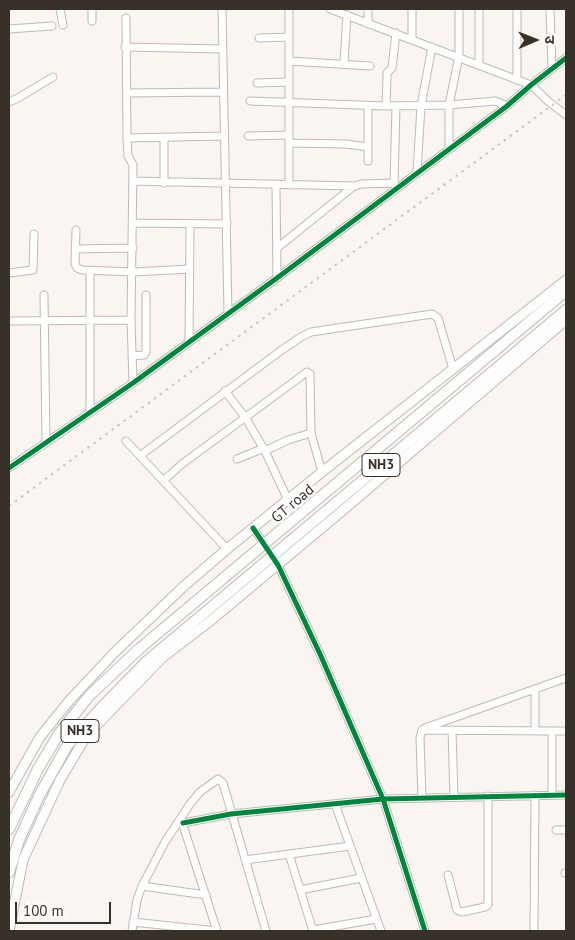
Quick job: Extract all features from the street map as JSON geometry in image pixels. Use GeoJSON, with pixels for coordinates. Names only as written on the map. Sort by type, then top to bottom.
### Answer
{"type":"FeatureCollection","features":[{"type":"Feature","properties":{"kind":"highway","name":"GT road"},"geometry":{"type":"LineString","coordinates":[[9,829],[38,769],[58,735],[89,696],[139,649],[566,291]]}},
{"type":"Feature","properties":{"kind":"highway","name":"GT road"},"geometry":{"type":"LineString","coordinates":[[9,872],[20,840],[39,796],[67,746],[106,702],[154,655],[566,310]]}},
{"type":"Feature","properties":{"kind":"main road"},"geometry":{"type":"LineString","coordinates":[[9,792],[40,737],[68,701],[115,652],[183,587],[322,472],[566,280]]}},
{"type":"Feature","properties":{"kind":"main road"},"geometry":{"type":"LineString","coordinates":[[9,931],[23,860],[60,780],[87,735],[162,658],[209,622],[276,562],[566,320]]}},
{"type":"Feature","properties":{"kind":"main road"},"geometry":{"type":"LineString","coordinates":[[9,775],[25,761]]}},
{"type":"Feature","properties":{"kind":"street"},"geometry":{"type":"LineString","coordinates":[[60,9],[63,25]]}},
{"type":"Feature","properties":{"kind":"street"},"geometry":{"type":"LineString","coordinates":[[92,9],[92,21]]}},
{"type":"Feature","properties":{"kind":"street"},"geometry":{"type":"LineString","coordinates":[[222,9],[228,313]]}},
{"type":"Feature","properties":{"kind":"street"},"geometry":{"type":"LineString","coordinates":[[289,9],[289,185]]}},
{"type":"Feature","properties":{"kind":"street"},"geometry":{"type":"LineString","coordinates":[[330,9],[459,56],[531,85],[566,115]]}},
{"type":"Feature","properties":{"kind":"street"},"geometry":{"type":"LineString","coordinates":[[368,9],[368,24]]}},
{"type":"Feature","properties":{"kind":"street"},"geometry":{"type":"LineString","coordinates":[[412,9],[412,39]]}},
{"type":"Feature","properties":{"kind":"street"},"geometry":{"type":"LineString","coordinates":[[448,149],[449,105],[459,56],[459,9]]}},
{"type":"Feature","properties":{"kind":"street"},"geometry":{"type":"LineString","coordinates":[[479,9],[479,65]]}},
{"type":"Feature","properties":{"kind":"street"},"geometry":{"type":"LineString","coordinates":[[517,9],[517,80]]}},
{"type":"Feature","properties":{"kind":"street"},"geometry":{"type":"LineString","coordinates":[[550,9],[552,68]]}},
{"type":"Feature","properties":{"kind":"street"},"geometry":{"type":"LineString","coordinates":[[342,12],[344,63]]}},
{"type":"Feature","properties":{"kind":"street"},"geometry":{"type":"LineString","coordinates":[[126,18],[127,138],[128,156],[133,165],[131,320],[133,383]]}},
{"type":"Feature","properties":{"kind":"street"},"geometry":{"type":"LineString","coordinates":[[9,29],[52,26]]}},
{"type":"Feature","properties":{"kind":"street"},"geometry":{"type":"LineString","coordinates":[[386,106],[386,77],[392,68],[396,34]]}},
{"type":"Feature","properties":{"kind":"street"},"geometry":{"type":"LineString","coordinates":[[258,38],[288,37]]}},
{"type":"Feature","properties":{"kind":"street"},"geometry":{"type":"LineString","coordinates":[[125,47],[222,49]]}},
{"type":"Feature","properties":{"kind":"street"},"geometry":{"type":"LineString","coordinates":[[417,172],[421,106],[432,47]]}},
{"type":"Feature","properties":{"kind":"street"},"geometry":{"type":"LineString","coordinates":[[9,468],[133,383],[277,278],[507,106],[566,58]]}},
{"type":"Feature","properties":{"kind":"street"},"geometry":{"type":"LineString","coordinates":[[288,60],[370,66]]}},
{"type":"Feature","properties":{"kind":"street"},"geometry":{"type":"LineString","coordinates":[[9,102],[53,77]]}},
{"type":"Feature","properties":{"kind":"street"},"geometry":{"type":"LineString","coordinates":[[257,83],[289,82]]}},
{"type":"Feature","properties":{"kind":"street"},"geometry":{"type":"LineString","coordinates":[[127,93],[223,92]]}},
{"type":"Feature","properties":{"kind":"street"},"geometry":{"type":"LineString","coordinates":[[250,100],[368,106],[449,105],[495,101],[507,106]]}},
{"type":"Feature","properties":{"kind":"street"},"geometry":{"type":"LineString","coordinates":[[368,106],[368,160]]}},
{"type":"Feature","properties":{"kind":"street"},"geometry":{"type":"LineString","coordinates":[[132,181],[355,186],[361,184],[394,183],[396,106]]}},
{"type":"Feature","properties":{"kind":"street"},"geometry":{"type":"LineString","coordinates":[[127,138],[224,136]]}},
{"type":"Feature","properties":{"kind":"street"},"geometry":{"type":"LineString","coordinates":[[248,136],[368,147]]}},
{"type":"Feature","properties":{"kind":"street"},"geometry":{"type":"LineString","coordinates":[[164,138],[164,183]]}},
{"type":"Feature","properties":{"kind":"street"},"geometry":{"type":"LineString","coordinates":[[276,185],[277,278]]}},
{"type":"Feature","properties":{"kind":"street"},"geometry":{"type":"LineString","coordinates":[[276,248],[355,186]]}},
{"type":"Feature","properties":{"kind":"street"},"geometry":{"type":"LineString","coordinates":[[133,223],[227,224]]}},
{"type":"Feature","properties":{"kind":"street"},"geometry":{"type":"LineString","coordinates":[[189,342],[190,224]]}},
{"type":"Feature","properties":{"kind":"street"},"geometry":{"type":"LineString","coordinates":[[76,230],[74,249],[77,268],[90,271],[132,272],[190,269]]}},
{"type":"Feature","properties":{"kind":"street"},"geometry":{"type":"LineString","coordinates":[[9,273],[33,270],[34,234]]}},
{"type":"Feature","properties":{"kind":"street"},"geometry":{"type":"LineString","coordinates":[[74,249],[133,248]]}},
{"type":"Feature","properties":{"kind":"street"},"geometry":{"type":"LineString","coordinates":[[90,271],[90,411]]}},
{"type":"Feature","properties":{"kind":"street"},"geometry":{"type":"LineString","coordinates":[[44,295],[46,321],[46,443]]}},
{"type":"Feature","properties":{"kind":"street"},"geometry":{"type":"LineString","coordinates":[[132,356],[144,355],[146,352],[146,295]]}},
{"type":"Feature","properties":{"kind":"street"},"geometry":{"type":"LineString","coordinates":[[141,455],[225,391],[307,334],[427,314],[436,315],[454,369]]}},
{"type":"Feature","properties":{"kind":"street"},"geometry":{"type":"LineString","coordinates":[[9,321],[131,320]]}},
{"type":"Feature","properties":{"kind":"street"},"geometry":{"type":"LineString","coordinates":[[162,481],[182,464],[308,372],[310,374],[311,433],[322,472]]}},
{"type":"Feature","properties":{"kind":"street"},"geometry":{"type":"LineString","coordinates":[[225,391],[245,417],[264,449],[288,500]]}},
{"type":"Feature","properties":{"kind":"street"},"geometry":{"type":"LineString","coordinates":[[237,459],[311,433]]}},
{"type":"Feature","properties":{"kind":"street"},"geometry":{"type":"LineString","coordinates":[[126,441],[227,549]]}},
{"type":"Feature","properties":{"kind":"street"},"geometry":{"type":"LineString","coordinates":[[253,528],[260,538]]}},
{"type":"Feature","properties":{"kind":"street"},"geometry":{"type":"LineString","coordinates":[[276,562],[320,654],[383,799],[425,931]]}},
{"type":"Feature","properties":{"kind":"street"},"geometry":{"type":"LineString","coordinates":[[422,798],[420,738],[422,730],[427,726],[566,678]]}},
{"type":"Feature","properties":{"kind":"street"},"geometry":{"type":"LineString","coordinates":[[534,689],[535,731]]}},
{"type":"Feature","properties":{"kind":"street"},"geometry":{"type":"LineString","coordinates":[[422,730],[566,731]]}},
{"type":"Feature","properties":{"kind":"street"},"geometry":{"type":"LineString","coordinates":[[452,730],[454,797]]}},
{"type":"Feature","properties":{"kind":"street"},"geometry":{"type":"LineString","coordinates":[[552,731],[552,795]]}},
{"type":"Feature","properties":{"kind":"street"},"geometry":{"type":"LineString","coordinates":[[132,931],[142,886],[150,868],[200,792],[218,778],[223,782],[266,931]]}},
{"type":"Feature","properties":{"kind":"street"},"geometry":{"type":"LineString","coordinates":[[534,931],[535,795]]}},
{"type":"Feature","properties":{"kind":"street"},"geometry":{"type":"LineString","coordinates":[[182,820],[383,799],[566,795]]}},
{"type":"Feature","properties":{"kind":"street"},"geometry":{"type":"LineString","coordinates":[[448,875],[456,910],[462,912],[488,905],[488,796]]}},
{"type":"Feature","properties":{"kind":"street"},"geometry":{"type":"LineString","coordinates":[[335,804],[381,931]]}},
{"type":"Feature","properties":{"kind":"street"},"geometry":{"type":"LineString","coordinates":[[133,922],[217,931],[182,820]]}},
{"type":"Feature","properties":{"kind":"street"},"geometry":{"type":"LineString","coordinates":[[556,830],[566,830]]}},
{"type":"Feature","properties":{"kind":"street"},"geometry":{"type":"LineString","coordinates":[[246,860],[350,846]]}},
{"type":"Feature","properties":{"kind":"street"},"geometry":{"type":"LineString","coordinates":[[289,854],[313,931],[376,919]]}},
{"type":"Feature","properties":{"kind":"street"},"geometry":{"type":"LineString","coordinates":[[300,890],[361,878]]}},
{"type":"Feature","properties":{"kind":"street"},"geometry":{"type":"LineString","coordinates":[[142,886],[206,895]]}},
{"type":"Feature","properties":{"kind":"railway"},"geometry":{"type":"LineString","coordinates":[[9,506],[566,95]]}},
{"type":"Feature","properties":{"kind":"cycle path"},"geometry":{"type":"LineString","coordinates":[[9,468],[133,383],[277,278],[507,106],[566,58]]}},
{"type":"Feature","properties":{"kind":"cycle path"},"geometry":{"type":"LineString","coordinates":[[253,528],[278,565],[320,654],[383,799],[425,931]]}},
{"type":"Feature","properties":{"kind":"cycle path"},"geometry":{"type":"LineString","coordinates":[[183,823],[231,814],[383,799],[566,795]]}}]}
